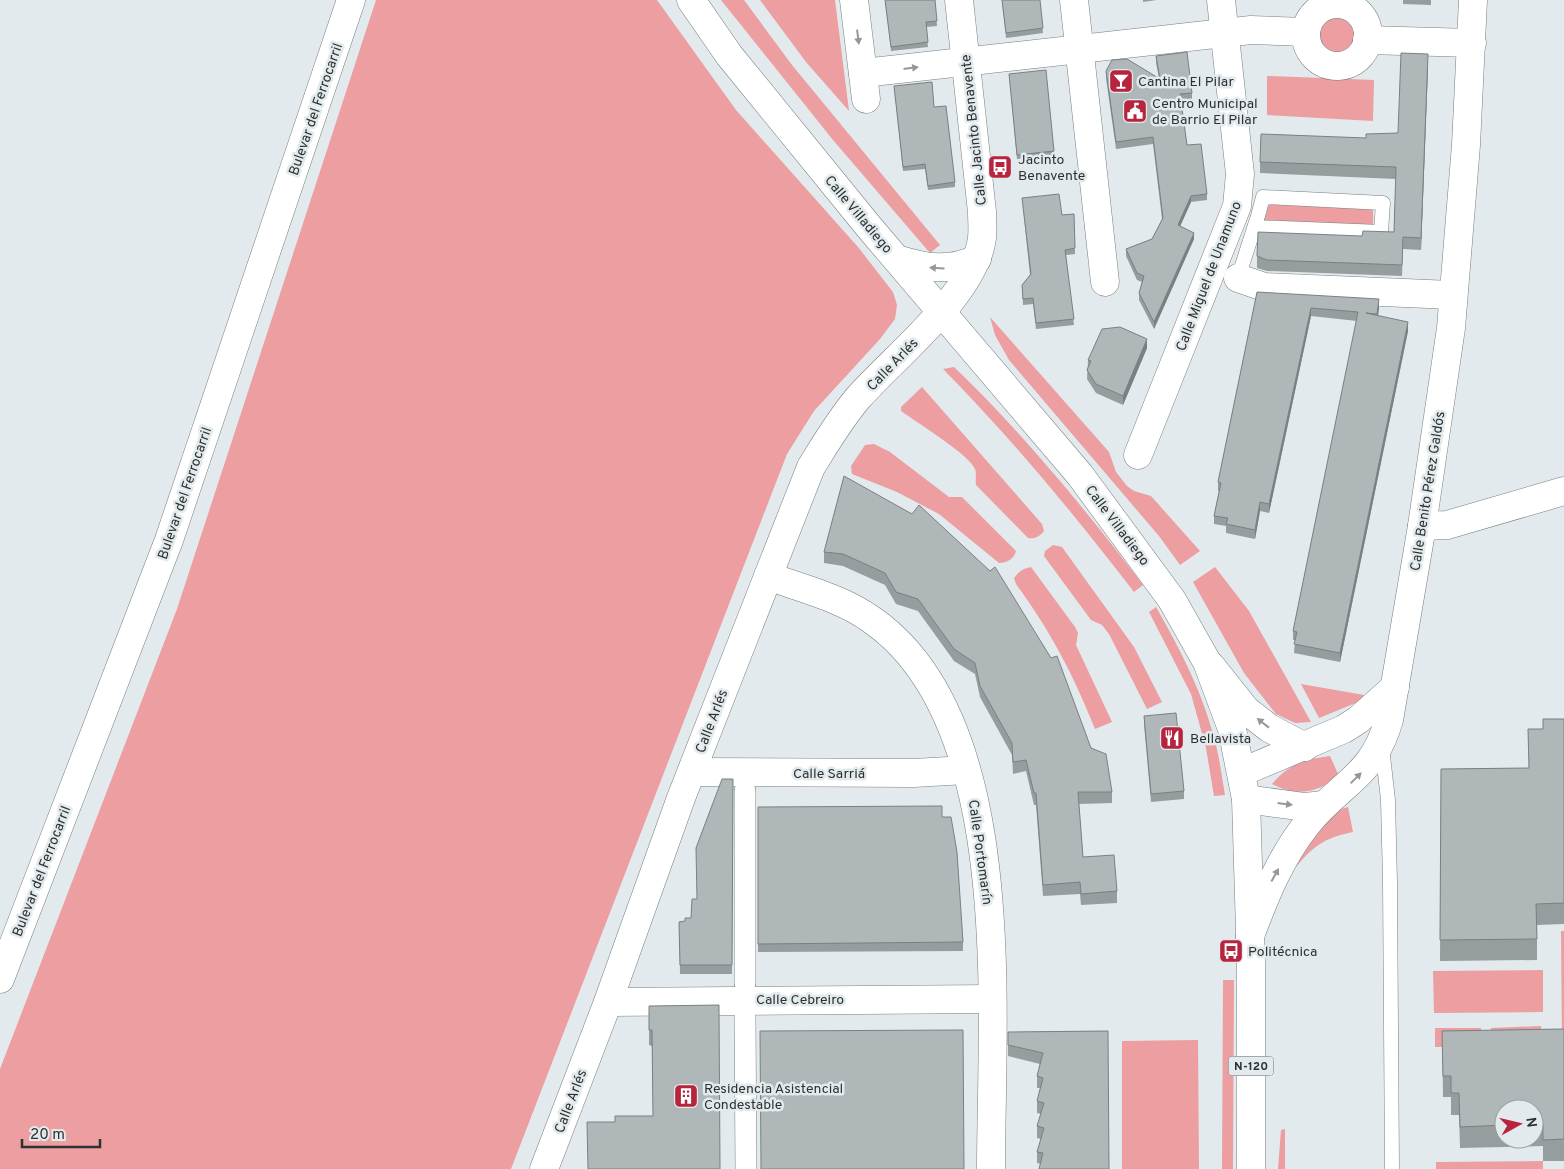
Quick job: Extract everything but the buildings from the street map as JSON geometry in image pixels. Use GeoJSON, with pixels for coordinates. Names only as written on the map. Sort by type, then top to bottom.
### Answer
{"type":"FeatureCollection","features":[{"type":"Feature","properties":{"kind":"main road","name":"Bulevar del Ferrocarril"},"geometry":{"type":"LineString","coordinates":[[0,979],[169,540],[351,0]]}},
{"type":"Feature","properties":{"kind":"main road","name":"Calle Villadiego"},"geometry":{"type":"LineString","coordinates":[[691,0],[728,55],[896,259],[1080,475],[1168,594],[1208,662],[1232,729],[1246,799],[1250,936],[1251,1169]]}},
{"type":"Feature","properties":{"kind":"main road"},"geometry":{"type":"LineString","coordinates":[[854,0],[864,86],[965,62],[1226,32],[1251,30],[1306,32]]}},
{"type":"Feature","properties":{"kind":"main road","name":"Calle Jacinto Benavente"},"geometry":{"type":"LineString","coordinates":[[941,310],[968,276],[976,259],[982,238],[982,212],[959,0]]}},
{"type":"Feature","properties":{"kind":"main road"},"geometry":{"type":"LineString","coordinates":[[1074,0],[1105,282]]}},
{"type":"Feature","properties":{"kind":"main road","name":"Calle Miguel de Unamuno"},"geometry":{"type":"LineString","coordinates":[[1138,455],[1250,216],[1240,174],[1221,0]]}},
{"type":"Feature","properties":{"kind":"main road","name":"Calle Benito Pérez Galdós"},"geometry":{"type":"LineString","coordinates":[[1250,936],[1271,881],[1293,843],[1324,805],[1362,772],[1382,744],[1389,720],[1445,382],[1466,145],[1473,0]]}},
{"type":"Feature","properties":{"kind":"main road"},"geometry":{"type":"LineString","coordinates":[[1338,4],[1356,11],[1363,18],[1367,27],[1367,40],[1361,54],[1354,60],[1336,65],[1326,63],[1311,52],[1306,32],[1313,15],[1320,9],[1338,4]]}},
{"type":"Feature","properties":{"kind":"main road"},"geometry":{"type":"LineString","coordinates":[[1367,40],[1472,43]]}},
{"type":"Feature","properties":{"kind":"main road"},"geometry":{"type":"LineString","coordinates":[[896,259],[914,265],[946,268],[963,266],[976,259]]}},
{"type":"Feature","properties":{"kind":"main road"},"geometry":{"type":"LineString","coordinates":[[1238,278],[1264,287],[1452,295]]}},
{"type":"Feature","properties":{"kind":"main road","name":"Calle Arlés"},"geometry":{"type":"LineString","coordinates":[[544,1169],[608,1002],[692,772],[811,467],[858,398],[941,310]]}},
{"type":"Feature","properties":{"kind":"main road"},"geometry":{"type":"LineString","coordinates":[[1422,526],[1447,524],[1564,491]]}},
{"type":"Feature","properties":{"kind":"main road","name":"Calle Portomarín"},"geometry":{"type":"LineString","coordinates":[[768,576],[851,607],[873,620],[915,660],[936,689],[949,718],[975,802],[984,855],[991,930],[991,1169]]}},
{"type":"Feature","properties":{"kind":"main road"},"geometry":{"type":"LineString","coordinates":[[1208,662],[1246,710],[1269,728],[1305,747]]}},
{"type":"Feature","properties":{"kind":"main road"},"geometry":{"type":"LineString","coordinates":[[1242,772],[1305,747],[1358,720],[1394,688]]}},
{"type":"Feature","properties":{"kind":"main road"},"geometry":{"type":"LineString","coordinates":[[1358,720],[1368,722],[1374,727],[1380,735],[1382,744]]}},
{"type":"Feature","properties":{"kind":"main road","name":"Calle Sarriá"},"geometry":{"type":"LineString","coordinates":[[692,772],[904,773],[966,770]]}},
{"type":"Feature","properties":{"kind":"main road"},"geometry":{"type":"LineString","coordinates":[[1246,799],[1305,807],[1324,805]]}},
{"type":"Feature","properties":{"kind":"main road","name":"Calle Cebreiro"},"geometry":{"type":"LineString","coordinates":[[608,1002],[992,998]]}},
{"type":"Feature","properties":{"kind":"street"},"geometry":{"type":"LineString","coordinates":[[745,791],[745,983]]}},
{"type":"Feature","properties":{"kind":"street"},"geometry":{"type":"LineString","coordinates":[[745,1016],[746,1169]]}},
{"type":"Feature","properties":{"kind":"lane","name":"Calle Miguel de Unamuno"},"geometry":{"type":"LineString","coordinates":[[1263,197],[1383,203],[1381,232],[1250,216],[1263,197]]}},
{"type":"Feature","properties":{"kind":"lane"},"geometry":{"type":"LineString","coordinates":[[1238,278],[1250,216]]}},
{"type":"Feature","properties":{"kind":"lane"},"geometry":{"type":"LineString","coordinates":[[1382,744],[1388,818],[1392,1169]]}},
{"type":"Feature","properties":{"kind":"shaded area"},"geometry":{"type":"Polygon","coordinates":[[[376,0],[657,0],[736,110],[858,247],[893,292],[897,305],[895,319],[880,339],[814,411],[787,454],[511,1169],[0,1169],[0,1069],[177,609],[376,0]]]}},
{"type":"Feature","properties":{"kind":"shaded area"},"geometry":{"type":"Polygon","coordinates":[[[721,0],[744,0],[792,65],[940,245],[930,253],[833,140],[721,0]]]}},
{"type":"Feature","properties":{"kind":"shaded area"},"geometry":{"type":"Polygon","coordinates":[[[760,0],[835,0],[849,111],[806,62],[760,0]]]}},
{"type":"Feature","properties":{"kind":"shaded area"},"geometry":{"type":"Polygon","coordinates":[[[1337,16],[1344,17],[1350,21],[1354,27],[1354,41],[1350,47],[1344,51],[1337,52],[1330,51],[1324,47],[1320,41],[1319,34],[1320,27],[1324,21],[1330,17],[1337,16]]]}},
{"type":"Feature","properties":{"kind":"shaded area"},"geometry":{"type":"Polygon","coordinates":[[[1267,76],[1374,80],[1373,121],[1267,115],[1267,76]]]}},
{"type":"Feature","properties":{"kind":"shaded area"},"geometry":{"type":"Polygon","coordinates":[[[1269,204],[1373,208],[1373,225],[1264,221],[1269,204]]]}},
{"type":"Feature","properties":{"kind":"shaded area"},"geometry":{"type":"Polygon","coordinates":[[[990,317],[1109,452],[1116,472],[1127,486],[1134,491],[1151,496],[1200,551],[1180,565],[1159,536],[1009,360],[995,335],[990,317]]]}},
{"type":"Feature","properties":{"kind":"shaded area"},"geometry":{"type":"Polygon","coordinates":[[[954,367],[980,392],[1053,472],[1143,585],[1134,592],[1042,477],[994,422],[943,369],[954,367]]]}},
{"type":"Feature","properties":{"kind":"shaded area"},"geometry":{"type":"Polygon","coordinates":[[[922,387],[1042,524],[1044,531],[1040,535],[1035,538],[1028,538],[976,485],[976,471],[971,463],[953,447],[901,411],[901,407],[922,387]]]}},
{"type":"Feature","properties":{"kind":"shaded area"},"geometry":{"type":"Polygon","coordinates":[[[874,444],[890,452],[949,497],[962,497],[1016,551],[1014,556],[1005,562],[999,563],[939,514],[897,492],[852,474],[851,466],[865,445],[874,444]]]}},
{"type":"Feature","properties":{"kind":"shaded area"},"geometry":{"type":"Polygon","coordinates":[[[1053,545],[1062,547],[1134,647],[1162,702],[1147,709],[1109,634],[1102,625],[1091,620],[1044,556],[1045,551],[1053,545]]]}},
{"type":"Feature","properties":{"kind":"shaded area"},"geometry":{"type":"Polygon","coordinates":[[[1031,567],[1075,627],[1078,633],[1076,645],[1112,722],[1095,729],[1060,654],[1040,619],[1016,584],[1014,578],[1021,571],[1031,567]]]}},
{"type":"Feature","properties":{"kind":"shaded area"},"geometry":{"type":"Polygon","coordinates":[[[1215,567],[1249,611],[1311,722],[1295,723],[1276,714],[1244,673],[1193,582],[1215,567]]]}},
{"type":"Feature","properties":{"kind":"shaded area"},"geometry":{"type":"Polygon","coordinates":[[[1156,607],[1183,657],[1205,709],[1217,751],[1225,795],[1214,796],[1206,748],[1191,694],[1149,612],[1156,607]]]}},
{"type":"Feature","properties":{"kind":"shaded area"},"geometry":{"type":"Polygon","coordinates":[[[1301,684],[1364,695],[1363,700],[1319,718],[1301,684]]]}},
{"type":"Feature","properties":{"kind":"shaded area"},"geometry":{"type":"Polygon","coordinates":[[[1330,756],[1339,776],[1331,782],[1315,789],[1299,792],[1290,791],[1272,784],[1291,767],[1312,759],[1330,756]]]}},
{"type":"Feature","properties":{"kind":"shaded area"},"geometry":{"type":"Polygon","coordinates":[[[1348,807],[1353,832],[1321,843],[1307,855],[1285,880],[1321,827],[1339,810],[1348,807]]]}},
{"type":"Feature","properties":{"kind":"shaded area"},"geometry":{"type":"Polygon","coordinates":[[[1561,931],[1564,931],[1564,1044],[1562,1044],[1561,931]]]}},
{"type":"Feature","properties":{"kind":"shaded area"},"geometry":{"type":"Polygon","coordinates":[[[1543,970],[1543,1012],[1434,1013],[1433,971],[1543,970]]]}},
{"type":"Feature","properties":{"kind":"shaded area"},"geometry":{"type":"Polygon","coordinates":[[[1223,980],[1234,980],[1233,1169],[1222,1169],[1223,980]]]}},
{"type":"Feature","properties":{"kind":"shaded area"},"geometry":{"type":"Polygon","coordinates":[[[1541,1026],[1542,1044],[1491,1046],[1491,1028],[1541,1026]]]}},
{"type":"Feature","properties":{"kind":"shaded area"},"geometry":{"type":"Polygon","coordinates":[[[1435,1028],[1481,1028],[1482,1046],[1435,1047],[1435,1028]]]}},
{"type":"Feature","properties":{"kind":"shaded area"},"geometry":{"type":"Polygon","coordinates":[[[1198,1040],[1199,1169],[1122,1169],[1122,1041],[1198,1040]]]}},
{"type":"Feature","properties":{"kind":"shaded area"},"geometry":{"type":"Polygon","coordinates":[[[1285,1129],[1285,1169],[1278,1169],[1281,1130],[1285,1129]]]}},
{"type":"Feature","properties":{"kind":"shaded area"},"geometry":{"type":"Polygon","coordinates":[[[1543,1161],[1543,1169],[1436,1169],[1436,1162],[1543,1161]]]}},
{"type":"Feature","properties":{"kind":"place","name":"Cantina El Pilar"},"geometry":{"type":"Point","coordinates":[1121,81]}},
{"type":"Feature","properties":{"kind":"place","name":"Centro Municipal de Barrio El Pilar"},"geometry":{"type":"Point","coordinates":[1135,111]}},
{"type":"Feature","properties":{"kind":"place","name":"Jacinto Benavente"},"geometry":{"type":"Point","coordinates":[1000,167]}},
{"type":"Feature","properties":{"kind":"place","name":"Bellavista"},"geometry":{"type":"Point","coordinates":[1172,738]}},
{"type":"Feature","properties":{"kind":"place","name":"Politécnica"},"geometry":{"type":"Point","coordinates":[1231,951]}},
{"type":"Feature","properties":{"kind":"place","name":"Residencia Asistencial Condestable"},"geometry":{"type":"Point","coordinates":[686,1096]}}]}
